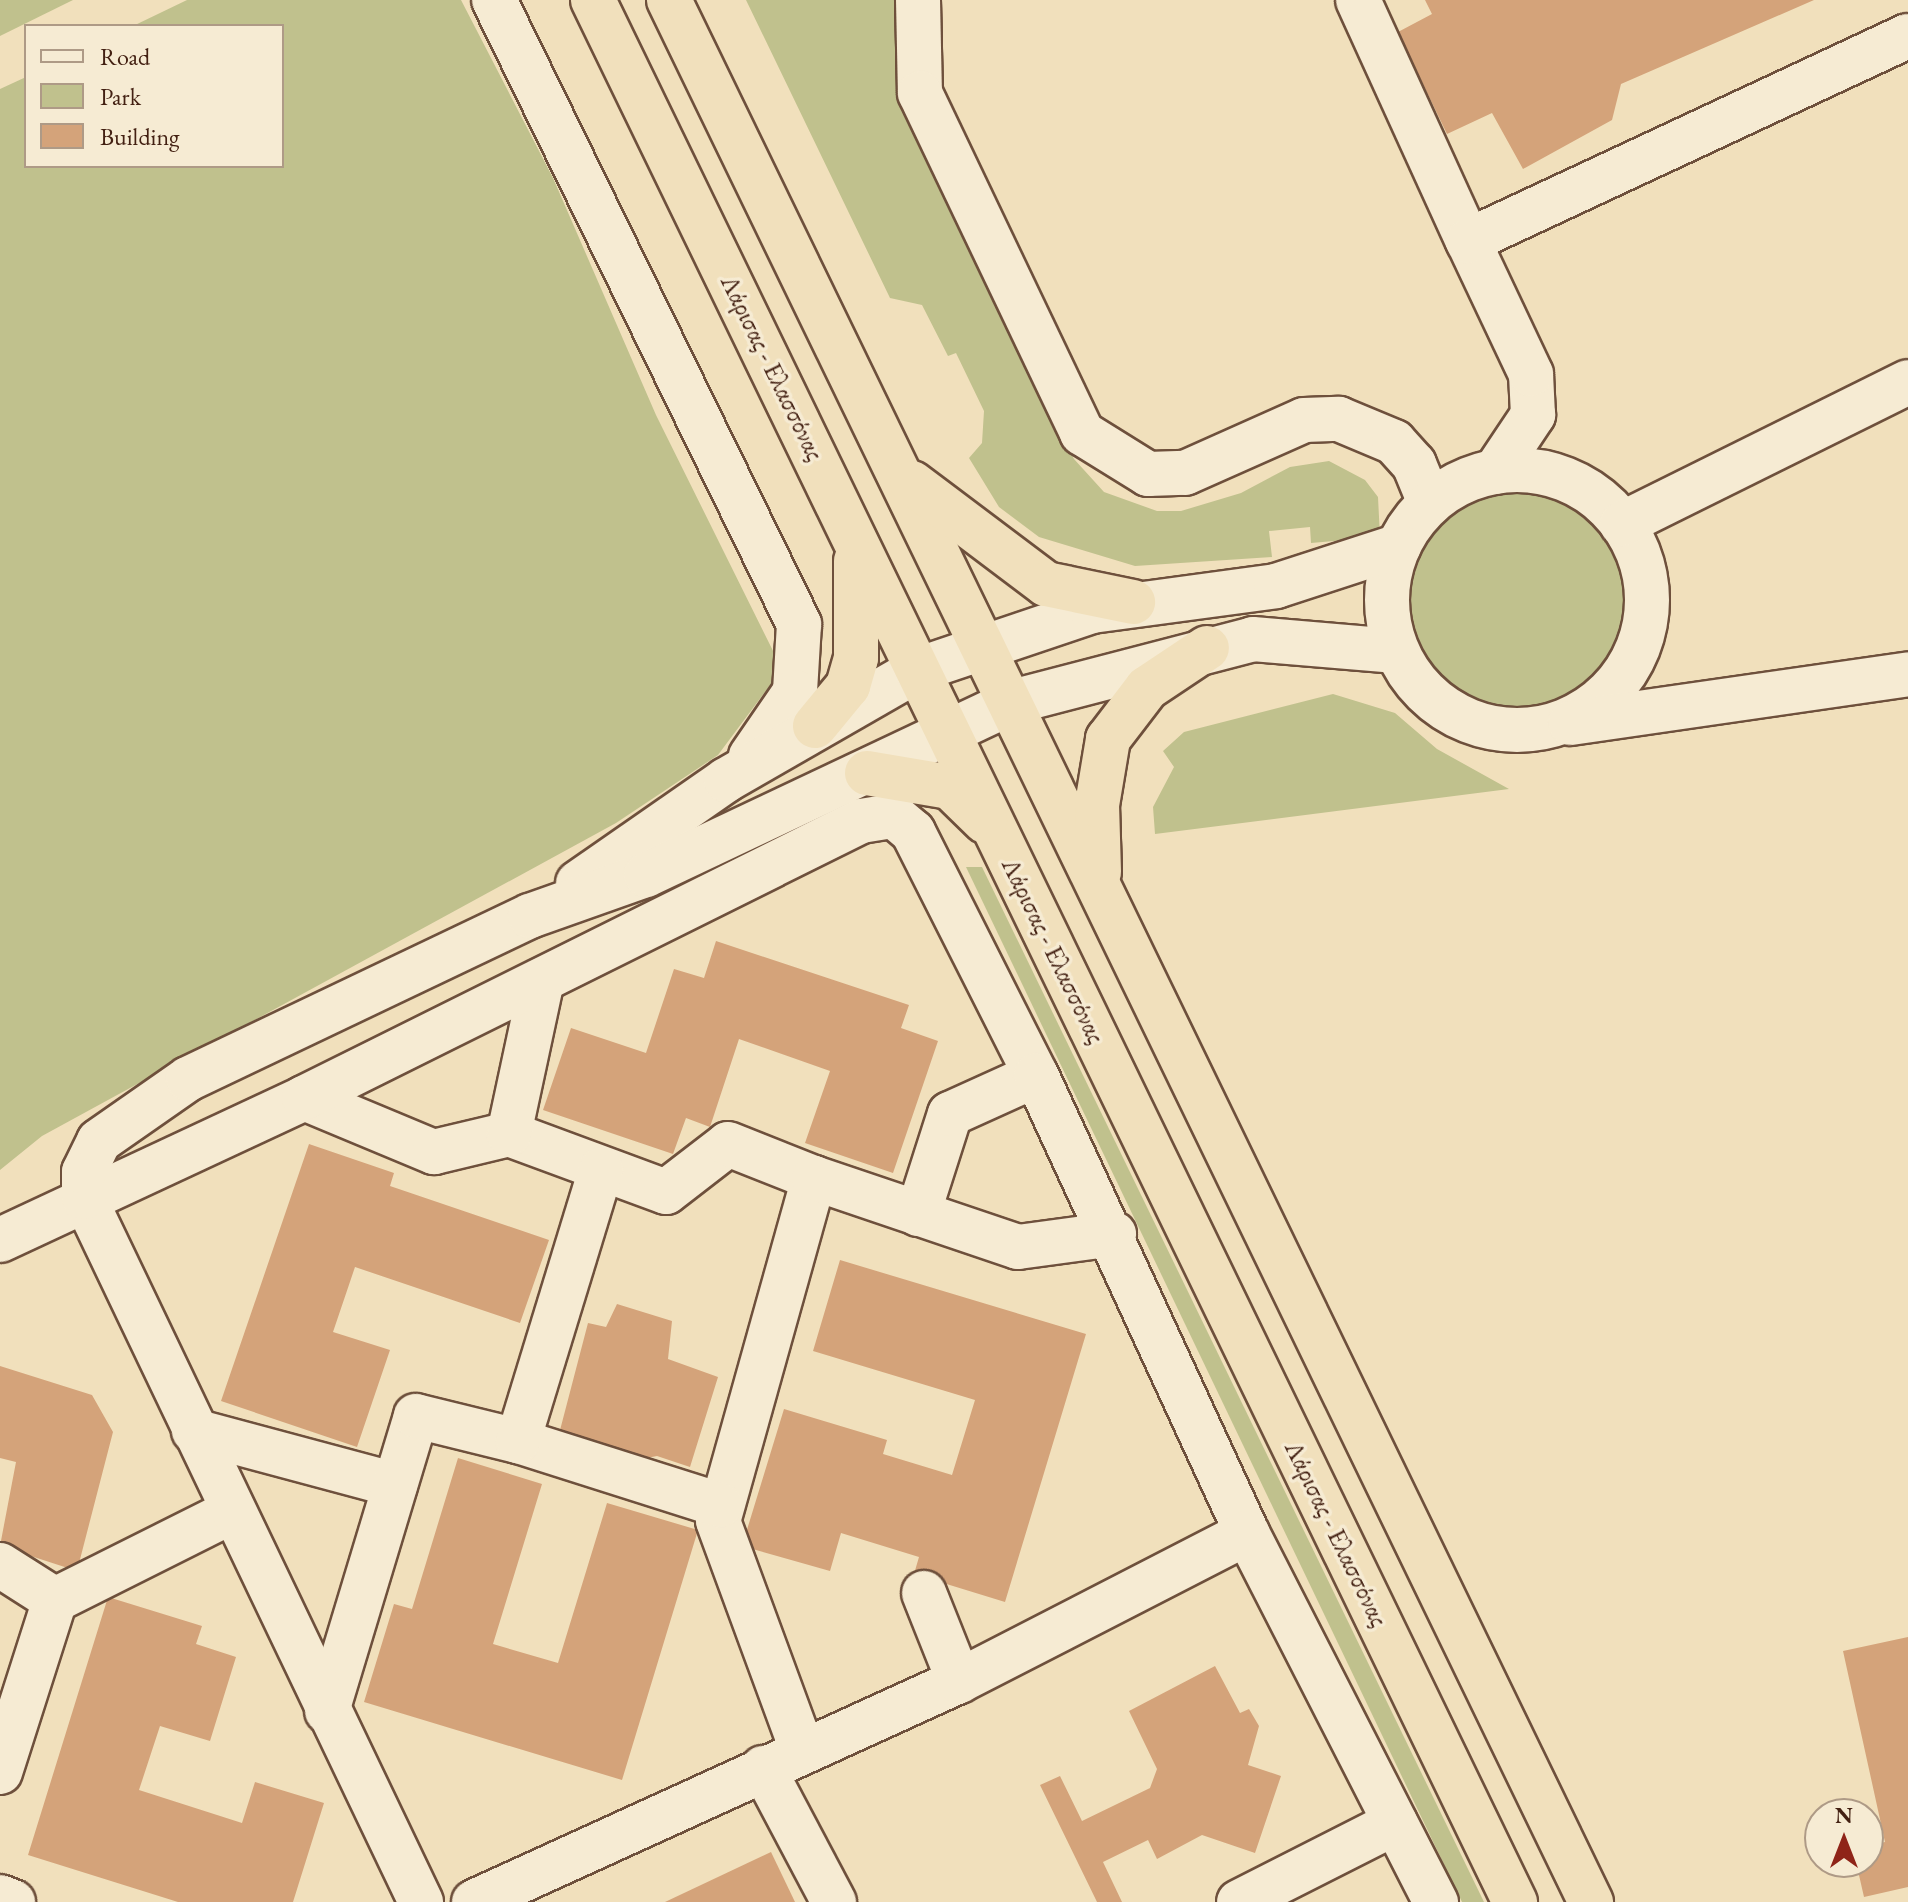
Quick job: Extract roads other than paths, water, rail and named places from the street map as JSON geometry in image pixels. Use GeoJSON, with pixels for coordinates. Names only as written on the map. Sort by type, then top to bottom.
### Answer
{"type":"FeatureCollection","features":[{"type":"Feature","properties":{"kind":"highway","name":"Λάρισας - Ελασσόνας"},"geometry":{"type":"LineString","coordinates":[[593,0],[1515,1902]]}},
{"type":"Feature","properties":{"kind":"highway"},"geometry":{"type":"LineString","coordinates":[[669,0],[1012,702],[1100,890],[1591,1902]]}},
{"type":"Feature","properties":{"kind":"highway"},"geometry":{"type":"LineString","coordinates":[[896,468],[991,549],[1046,584],[1133,602]]}},
{"type":"Feature","properties":{"kind":"highway"},"geometry":{"type":"LineString","coordinates":[[815,726],[848,686],[856,658],[854,539]]}},
{"type":"Feature","properties":{"kind":"highway"},"geometry":{"type":"LineString","coordinates":[[1100,890],[1097,805],[1108,739],[1147,688],[1207,648]]}},
{"type":"Feature","properties":{"kind":"highway"},"geometry":{"type":"LineString","coordinates":[[867,773],[950,787],[992,827]]}},
{"type":"Feature","properties":{"kind":"street"},"geometry":{"type":"LineString","coordinates":[[494,0],[799,624],[795,692],[761,747],[726,780]]}},
{"type":"Feature","properties":{"kind":"street"},"geometry":{"type":"LineString","coordinates":[[918,0],[920,93],[1082,433],[1148,474],[1185,473],[1304,420],[1339,419],[1394,442],[1414,464],[1430,503]]}},
{"type":"Feature","properties":{"kind":"street"},"geometry":{"type":"LineString","coordinates":[[1358,0],[1531,374],[1533,415],[1495,472],[1430,503],[1399,546],[1386,597],[1397,651],[1421,687],[1455,714],[1496,728],[1540,728],[1908,674]]}},
{"type":"Feature","properties":{"kind":"street"},"geometry":{"type":"LineString","coordinates":[[1468,241],[1908,36]]}},
{"type":"Feature","properties":{"kind":"street"},"geometry":{"type":"LineString","coordinates":[[1622,524],[1908,382]]}},
{"type":"Feature","properties":{"kind":"street"},"geometry":{"type":"LineString","coordinates":[[1495,472],[1566,480],[1622,524],[1646,584],[1637,649],[1598,701],[1540,728]]}},
{"type":"Feature","properties":{"kind":"street"},"geometry":{"type":"LineString","coordinates":[[530,916],[726,780],[917,670],[983,645],[1133,602],[1276,586],[1399,546]]}},
{"type":"Feature","properties":{"kind":"street"},"geometry":{"type":"LineString","coordinates":[[421,1902],[327,1711],[84,1197],[91,1152],[141,1105],[530,916],[646,875],[867,773],[946,728],[1012,702],[1207,648],[1286,638],[1397,651]]}},
{"type":"Feature","properties":{"kind":"street"},"geometry":{"type":"LineString","coordinates":[[0,1240],[84,1197],[304,1098],[886,814],[913,832],[1036,1075],[1114,1234],[1247,1533],[1436,1902]]}},
{"type":"Feature","properties":{"kind":"street"},"geometry":{"type":"LineString","coordinates":[[509,1134],[542,980]]}},
{"type":"Feature","properties":{"kind":"street"},"geometry":{"type":"LineString","coordinates":[[918,1214],[950,1114],[1036,1075]]}},
{"type":"Feature","properties":{"kind":"street"},"geometry":{"type":"LineString","coordinates":[[304,1098],[434,1152],[509,1134],[666,1192],[728,1144],[814,1178],[1018,1247],[1114,1234]]}},
{"type":"Feature","properties":{"kind":"street"},"geometry":{"type":"LineString","coordinates":[[518,1441],[601,1169]]}},
{"type":"Feature","properties":{"kind":"street"},"geometry":{"type":"LineString","coordinates":[[802,1749],[718,1521],[814,1178]]}},
{"type":"Feature","properties":{"kind":"street"},"geometry":{"type":"LineString","coordinates":[[327,1711],[416,1416],[518,1441],[720,1505]]}},
{"type":"Feature","properties":{"kind":"street"},"geometry":{"type":"LineString","coordinates":[[194,1431],[395,1485]]}},
{"type":"Feature","properties":{"kind":"street"},"geometry":{"type":"LineString","coordinates":[[0,1772],[55,1600],[233,1511]]}},
{"type":"Feature","properties":{"kind":"street"},"geometry":{"type":"LineString","coordinates":[[474,1902],[802,1749],[959,1681],[1247,1533]]}},
{"type":"Feature","properties":{"kind":"street"},"geometry":{"type":"LineString","coordinates":[[0,1565],[55,1600]]}},
{"type":"Feature","properties":{"kind":"street"},"geometry":{"type":"LineString","coordinates":[[924,1593],[959,1681]]}},
{"type":"Feature","properties":{"kind":"street"},"geometry":{"type":"LineString","coordinates":[[763,1768],[834,1902]]}},
{"type":"Feature","properties":{"kind":"street"},"geometry":{"type":"LineString","coordinates":[[1239,1902],[1395,1823]]}},
{"type":"Feature","properties":{"kind":"street"},"geometry":{"type":"LineString","coordinates":[[0,1897],[13,1902]]}}]}
